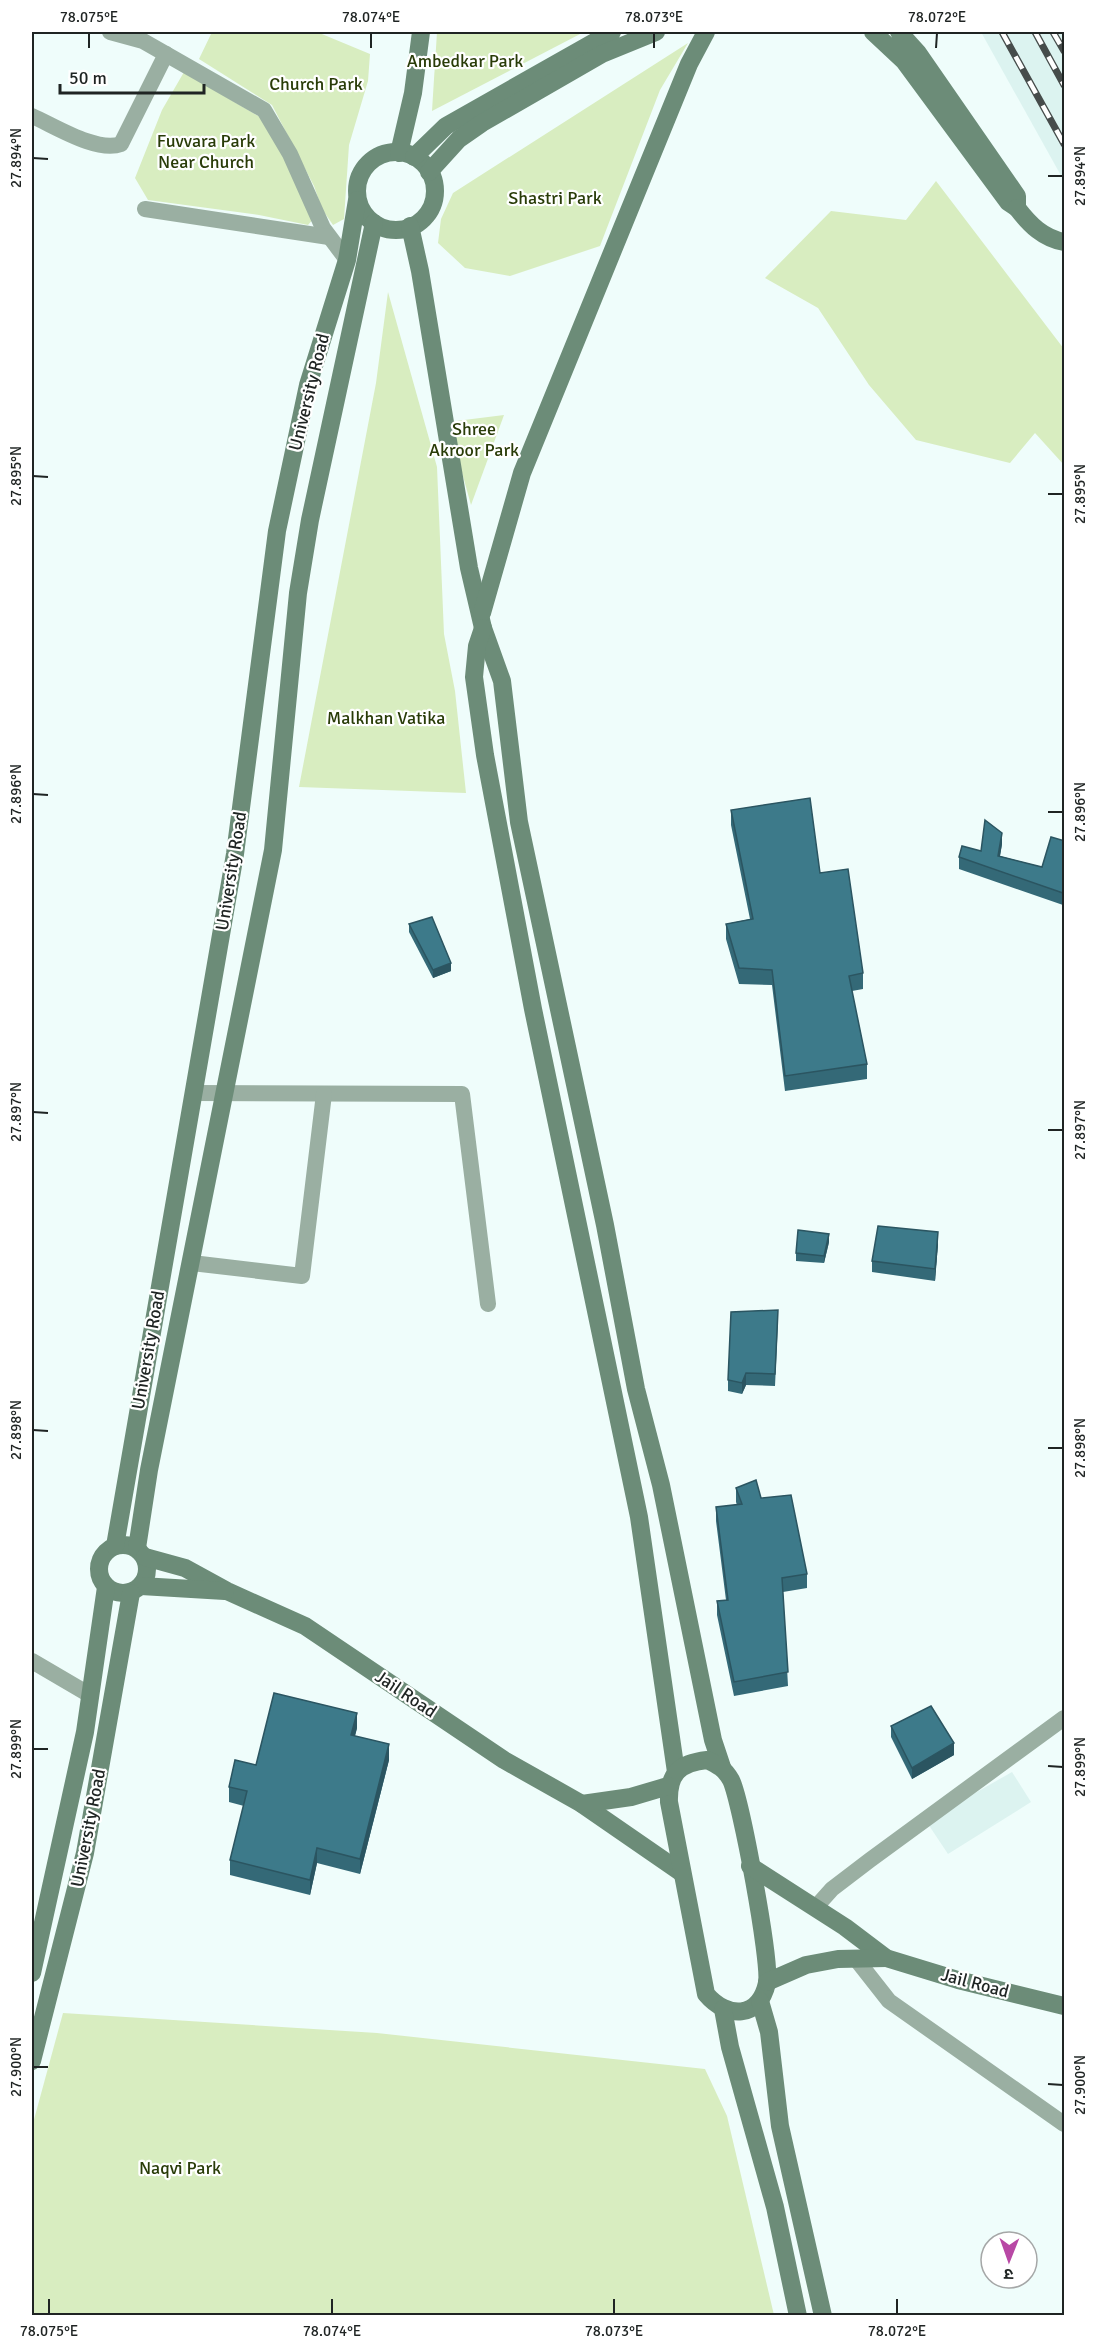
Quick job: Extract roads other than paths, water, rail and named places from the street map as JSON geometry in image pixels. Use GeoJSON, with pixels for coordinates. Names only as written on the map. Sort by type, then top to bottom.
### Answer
{"type":"FeatureCollection","features":[{"type":"Feature","properties":{"kind":"main road"},"geometry":{"type":"LineString","coordinates":[[406,155],[421,32]]}},
{"type":"Feature","properties":{"kind":"main road"},"geometry":{"type":"LineString","coordinates":[[406,155],[455,120],[612,32]]}},
{"type":"Feature","properties":{"kind":"main road"},"geometry":{"type":"LineString","coordinates":[[429,172],[470,130],[602,54],[656,32]]}},
{"type":"Feature","properties":{"kind":"main road"},"geometry":{"type":"LineString","coordinates":[[410,226],[420,271],[469,568],[482,621],[502,681],[519,822],[546,955],[605,1225],[636,1389],[661,1485],[714,1740],[722,1767],[731,1781],[750,1866],[765,1953],[767,1982],[760,2001],[746,2012],[723,2009],[711,2000],[703,1985],[682,1873],[639,1517],[533,1009],[485,755],[474,677],[482,621],[522,473],[680,86],[706,32]]}},
{"type":"Feature","properties":{"kind":"main road"},"geometry":{"type":"LineString","coordinates":[[873,32],[904,61],[1008,202],[1017,208],[1031,225],[1058,241]]}},
{"type":"Feature","properties":{"kind":"main road"},"geometry":{"type":"LineString","coordinates":[[899,32],[918,54],[1017,196],[1017,208]]}},
{"type":"Feature","properties":{"kind":"main road"},"geometry":{"type":"LineString","coordinates":[[388,152],[406,155],[426,166],[435,184],[433,205],[421,221],[402,230],[382,228],[365,217],[357,200],[358,178],[370,161],[388,152]]}},
{"type":"Feature","properties":{"kind":"main road","name":"University Road"},"geometry":{"type":"LineString","coordinates":[[115,1546],[235,854],[277,531],[308,385],[347,260],[357,200]]}},
{"type":"Feature","properties":{"kind":"main road","name":"University Road"},"geometry":{"type":"LineString","coordinates":[[141,1553],[148,1470],[192,1263],[273,850],[298,593],[310,520],[374,223]]}},
{"type":"Feature","properties":{"kind":"main road"},"geometry":{"type":"LineString","coordinates":[[126,1545],[141,1553],[147,1578],[136,1589],[118,1593],[106,1587],[99,1572],[99,1565],[102,1556],[115,1546],[126,1545]]}},
{"type":"Feature","properties":{"kind":"main road","name":"Jail Road"},"geometry":{"type":"LineString","coordinates":[[141,1553],[185,1568],[227,1591],[305,1626],[504,1760],[582,1804],[682,1873]]}},
{"type":"Feature","properties":{"kind":"main road","name":"University Road"},"geometry":{"type":"LineString","coordinates":[[32,1973],[85,1732],[106,1587]]}},
{"type":"Feature","properties":{"kind":"main road","name":"University Road"},"geometry":{"type":"LineString","coordinates":[[32,2061],[85,1853],[136,1589]]}},
{"type":"Feature","properties":{"kind":"main road","name":"Jail Road"},"geometry":{"type":"LineString","coordinates":[[136,1589],[227,1591]]}},
{"type":"Feature","properties":{"kind":"main road"},"geometry":{"type":"LineString","coordinates":[[582,1804],[631,1797],[672,1779],[690,1762],[707,1760],[722,1767]]}},
{"type":"Feature","properties":{"kind":"main road","name":"Jail Road"},"geometry":{"type":"LineString","coordinates":[[750,1866],[886,1958],[958,1980],[1065,2006]]}},
{"type":"Feature","properties":{"kind":"main road","name":"Jail Road"},"geometry":{"type":"LineString","coordinates":[[767,1982],[806,1965],[886,1958]]}},
{"type":"Feature","properties":{"kind":"main road"},"geometry":{"type":"LineString","coordinates":[[760,2001],[769,2032],[780,2126],[823,2316]]}},
{"type":"Feature","properties":{"kind":"main road"},"geometry":{"type":"LineString","coordinates":[[723,2009],[735,2067],[775,2207],[798,2316]]}},
{"type":"Feature","properties":{"kind":"street"},"geometry":{"type":"LineString","coordinates":[[110,32],[143,41],[264,110],[290,154],[328,237],[347,260]]}},
{"type":"Feature","properties":{"kind":"street"},"geometry":{"type":"LineString","coordinates":[[32,116],[96,145],[110,148],[121,144],[166,54]]}},
{"type":"Feature","properties":{"kind":"street"},"geometry":{"type":"LineString","coordinates":[[145,209],[328,237]]}},
{"type":"Feature","properties":{"kind":"street"},"geometry":{"type":"LineString","coordinates":[[195,1093],[462,1094],[488,1304]]}},
{"type":"Feature","properties":{"kind":"street"},"geometry":{"type":"LineString","coordinates":[[192,1263],[302,1276],[324,1094]]}},
{"type":"Feature","properties":{"kind":"street"},"geometry":{"type":"LineString","coordinates":[[32,1660],[90,1695]]}},
{"type":"Feature","properties":{"kind":"street"},"geometry":{"type":"LineString","coordinates":[[815,1908],[832,1889],[870,1860],[1065,1718]]}},
{"type":"Feature","properties":{"kind":"street"},"geometry":{"type":"LineString","coordinates":[[856,1959],[889,2001],[1065,2124]]}},
{"type":"Feature","properties":{"kind":"railway"},"geometry":{"type":"LineString","coordinates":[[1002,32],[1064,144]]}},
{"type":"Feature","properties":{"kind":"railway"},"geometry":{"type":"LineString","coordinates":[[1035,32],[1064,85]]}},
{"type":"Feature","properties":{"kind":"railway"},"geometry":{"type":"LineString","coordinates":[[1053,32],[1064,51]]}},
{"type":"Feature","properties":{"kind":"park label","name":"Ambedkar Park"},"geometry":{"type":"Point","coordinates":[465,61]}},
{"type":"Feature","properties":{"kind":"park label","name":"Church Park"},"geometry":{"type":"Point","coordinates":[316,84]}},
{"type":"Feature","properties":{"kind":"park label","name":"Fuvvara Park Near Church"},"geometry":{"type":"Point","coordinates":[206,151]}},
{"type":"Feature","properties":{"kind":"park label","name":"Shastri Park"},"geometry":{"type":"Point","coordinates":[555,198]}},
{"type":"Feature","properties":{"kind":"park label","name":"Shree Akroor Park"},"geometry":{"type":"Point","coordinates":[474,439]}},
{"type":"Feature","properties":{"kind":"park label","name":"Malkhan Vatika"},"geometry":{"type":"Point","coordinates":[386,718]}},
{"type":"Feature","properties":{"kind":"park label","name":"Naqvi Park"},"geometry":{"type":"Point","coordinates":[180,2168]}}]}
